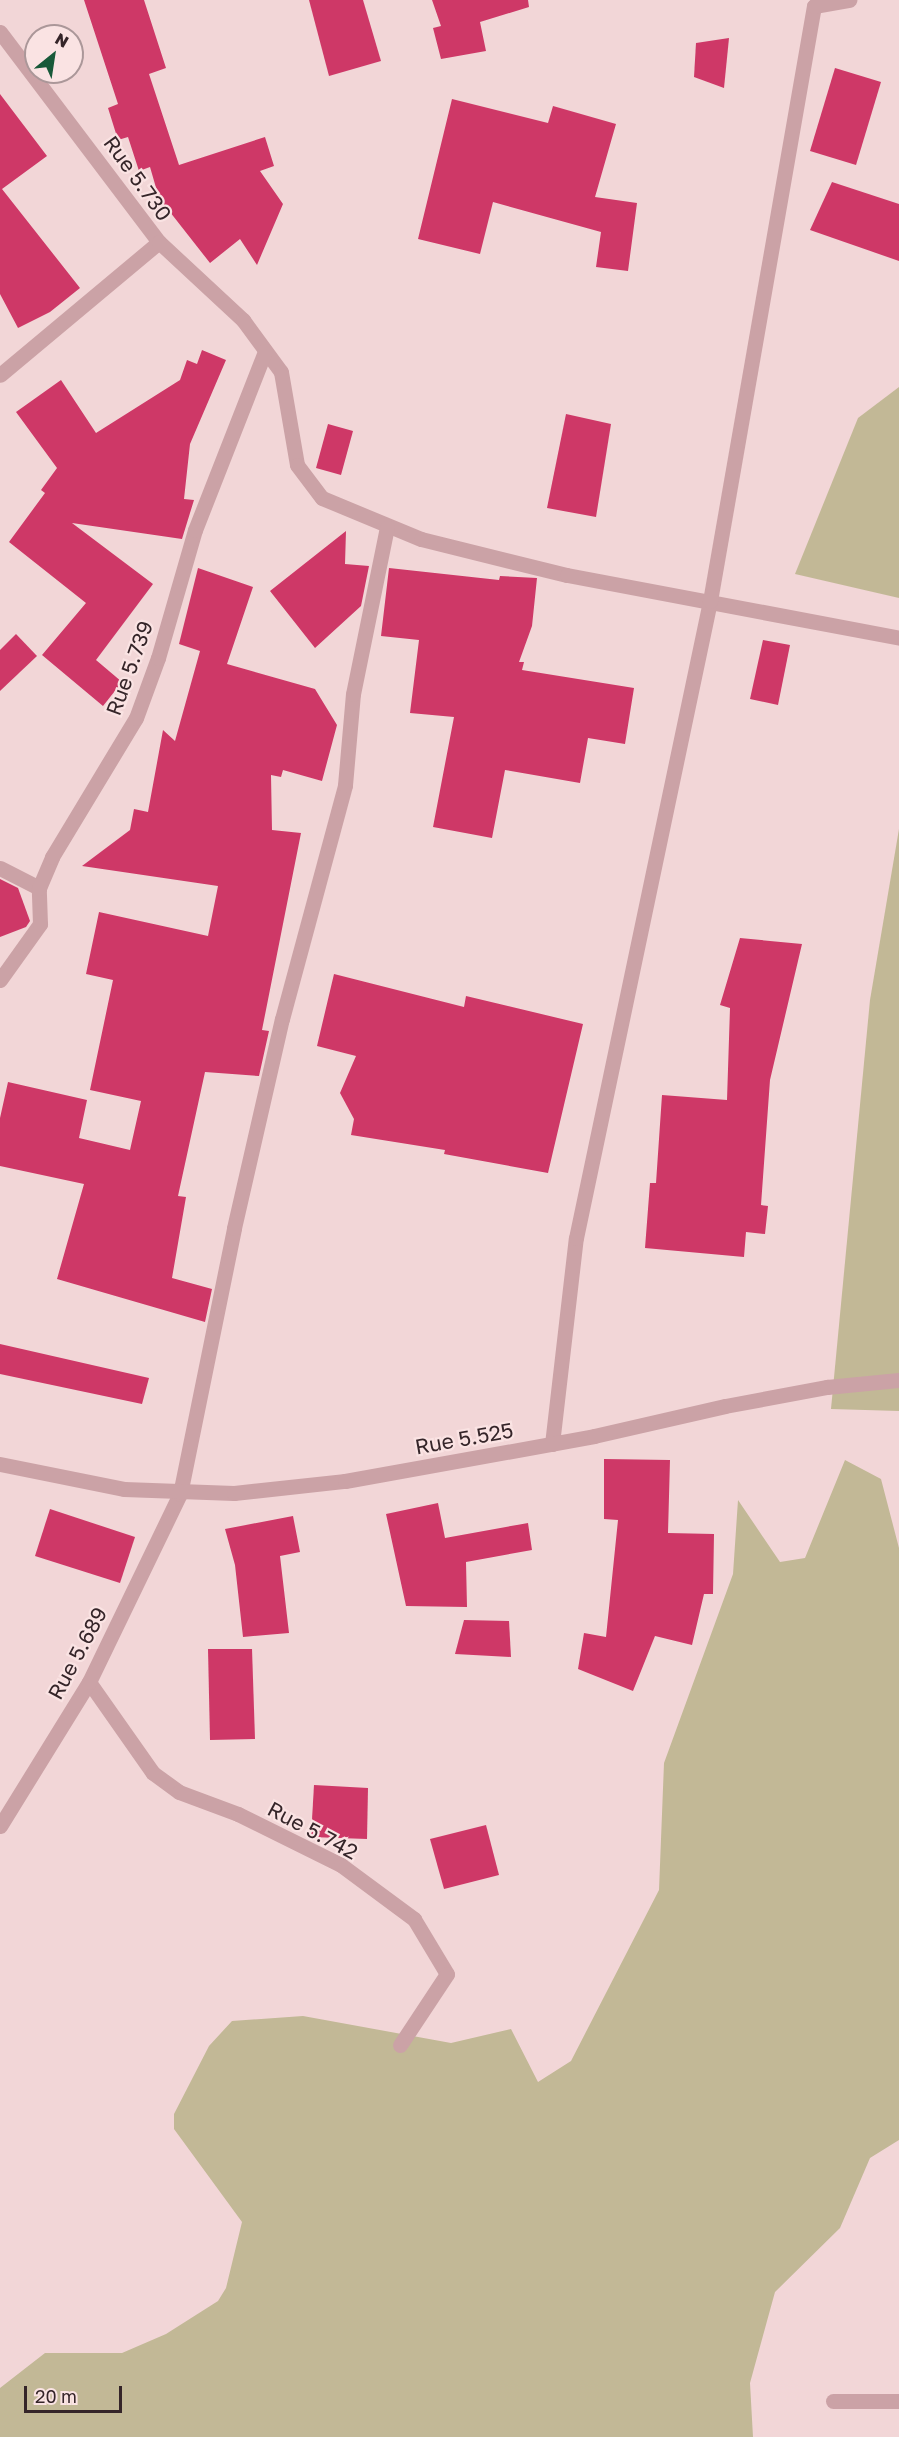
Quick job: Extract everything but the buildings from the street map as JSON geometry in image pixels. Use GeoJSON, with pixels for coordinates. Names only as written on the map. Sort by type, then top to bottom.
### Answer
{"type":"FeatureCollection","features":[{"type":"Feature","properties":{"kind":"street"},"geometry":{"type":"LineString","coordinates":[[552,1444],[576,1238],[710,601],[813,6],[849,0]]}},
{"type":"Feature","properties":{"kind":"street","name":"Rue 5.730"},"geometry":{"type":"LineString","coordinates":[[0,32],[159,242],[0,375]]}},
{"type":"Feature","properties":{"kind":"street"},"geometry":{"type":"LineString","coordinates":[[159,242],[243,320],[280,372],[297,465],[322,498],[421,539],[567,575],[899,638]]}},
{"type":"Feature","properties":{"kind":"street","name":"Rue 5.739"},"geometry":{"type":"LineString","coordinates":[[0,980],[40,924],[39,888],[52,857],[136,718],[158,658],[195,530],[265,351]]}},
{"type":"Feature","properties":{"kind":"street","name":"Rue 5.689"},"geometry":{"type":"LineString","coordinates":[[0,1826],[89,1682],[180,1494],[234,1228],[282,1019],[345,785],[353,694],[387,526]]}},
{"type":"Feature","properties":{"kind":"street"},"geometry":{"type":"LineString","coordinates":[[0,868],[39,888]]}},
{"type":"Feature","properties":{"kind":"street","name":"Rue 5.525"},"geometry":{"type":"LineString","coordinates":[[0,1464],[124,1489],[180,1494],[234,1493],[345,1481],[552,1444],[759,1400],[899,1380]]}},
{"type":"Feature","properties":{"kind":"street","name":"Rue 5.742"},"geometry":{"type":"LineString","coordinates":[[89,1682],[153,1773],[179,1792],[238,1814],[341,1864],[414,1919],[447,1974],[400,2045]]}},
{"type":"Feature","properties":{"kind":"street"},"geometry":{"type":"LineString","coordinates":[[833,2401],[899,2401]]}},
{"type":"Feature","properties":{"kind":"shaded area"},"geometry":{"type":"Polygon","coordinates":[[[899,387],[899,598],[795,574],[858,418],[899,387]]]}},
{"type":"Feature","properties":{"kind":"shaded area"},"geometry":{"type":"Polygon","coordinates":[[[899,829],[899,1411],[831,1409],[870,1000],[899,829]]]}},
{"type":"Feature","properties":{"kind":"shaded area"},"geometry":{"type":"Polygon","coordinates":[[[845,1460],[881,1479],[899,1548],[899,2140],[870,2158],[840,2228],[775,2292],[750,2383],[753,2437],[0,2437],[0,2388],[45,2353],[122,2353],[166,2334],[218,2301],[226,2288],[242,2222],[174,2129],[174,2114],[209,2046],[232,2021],[303,2016],[451,2043],[511,2029],[538,2082],[571,2061],[659,1890],[664,1763],[733,1574],[738,1500],[780,1562],[805,1558],[845,1460]]]}}]}
